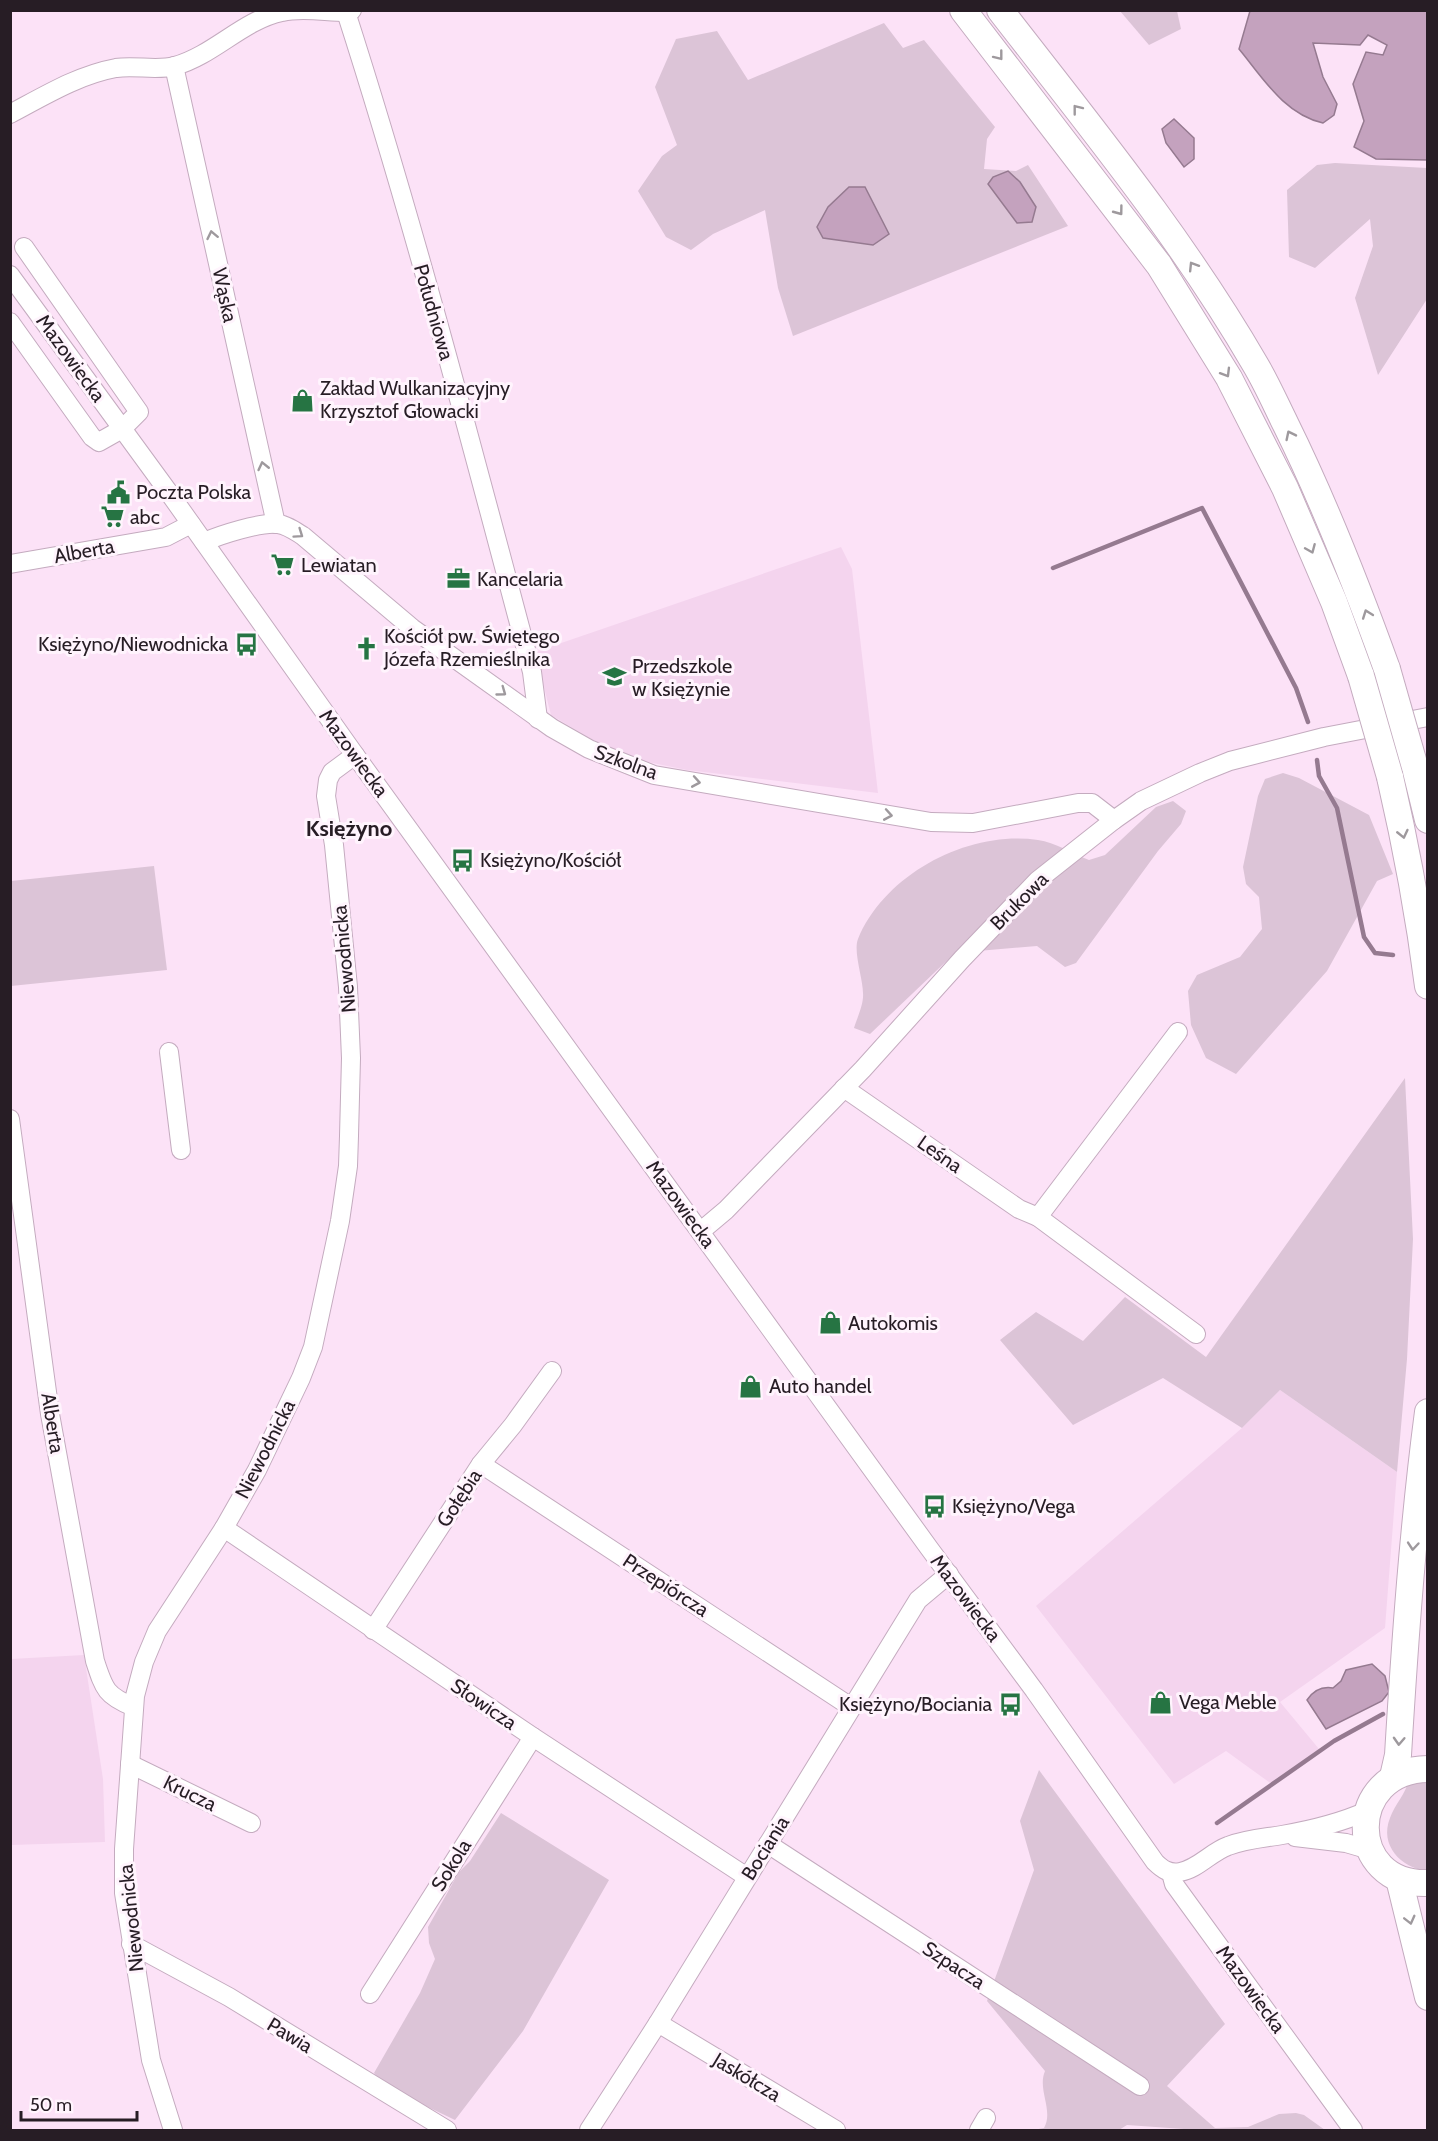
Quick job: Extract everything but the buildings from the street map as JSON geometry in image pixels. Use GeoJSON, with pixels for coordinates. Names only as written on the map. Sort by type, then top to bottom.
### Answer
{"type":"FeatureCollection","features":[{"type":"Feature","properties":{"kind":"main road"},"geometry":{"type":"LineString","coordinates":[[963,10],[1159,265],[1229,378],[1285,488],[1334,602],[1361,676],[1390,777],[1405,840],[1428,986]]}},
{"type":"Feature","properties":{"kind":"main road"},"geometry":{"type":"LineString","coordinates":[[1000,10],[1121,165],[1178,244],[1256,365],[1306,468],[1358,588],[1387,669],[1428,820]]}},
{"type":"Feature","properties":{"kind":"main road"},"geometry":{"type":"LineString","coordinates":[[1393,1777],[1398,1755],[1408,1598],[1418,1488],[1428,1412]]}},
{"type":"Feature","properties":{"kind":"main road"},"geometry":{"type":"LineString","coordinates":[[1428,1769],[1404,1772],[1393,1777],[1377,1791],[1367,1811],[1365,1831],[1370,1850],[1387,1872],[1412,1883],[1428,1883]]}},
{"type":"Feature","properties":{"kind":"main road"},"geometry":{"type":"LineString","coordinates":[[1399,1879],[1428,1997]]}},
{"type":"Feature","properties":{"kind":"street"},"geometry":{"type":"LineString","coordinates":[[10,114],[68,84],[93,74],[118,68],[174,66],[204,53],[265,17],[283,11],[349,11]]}},
{"type":"Feature","properties":{"kind":"street","name":"Południowa"},"geometry":{"type":"LineString","coordinates":[[349,11],[462,407],[532,672],[538,718]]}},
{"type":"Feature","properties":{"kind":"street","name":"Wąska"},"geometry":{"type":"LineString","coordinates":[[174,66],[276,524]]}},
{"type":"Feature","properties":{"kind":"street"},"geometry":{"type":"LineString","coordinates":[[10,322],[92,436],[99,442],[122,429],[139,412],[24,248]]}},
{"type":"Feature","properties":{"kind":"street","name":"Mazowiecka"},"geometry":{"type":"LineString","coordinates":[[10,275],[355,755],[1034,1690],[1155,1862],[1162,1869],[1171,1873],[1174,1884],[1353,2130]]}},
{"type":"Feature","properties":{"kind":"street","name":"Alberta"},"geometry":{"type":"LineString","coordinates":[[10,564],[166,537],[191,524]]}},
{"type":"Feature","properties":{"kind":"street"},"geometry":{"type":"LineString","coordinates":[[204,542],[225,532],[276,524]]}},
{"type":"Feature","properties":{"kind":"street","name":"Szkolna"},"geometry":{"type":"LineString","coordinates":[[276,524],[290,527],[303,536],[412,628],[538,718],[589,749],[654,774],[931,822],[973,823],[1077,803],[1092,803],[1114,820]]}},
{"type":"Feature","properties":{"kind":"street","name":"Brukowa"},"geometry":{"type":"LineString","coordinates":[[701,1231],[726,1210],[844,1088],[1038,880],[1114,820],[1141,801],[1230,761],[1324,737],[1428,717]]}},
{"type":"Feature","properties":{"kind":"street","name":"Niewodnicka"},"geometry":{"type":"LineString","coordinates":[[173,2130],[151,2060],[124,1893],[124,1849],[134,1707],[144,1662],[157,1631],[224,1528],[258,1470],[309,1357],[340,1221],[348,1166],[351,1058],[348,987],[334,845],[326,796],[328,780],[332,772],[355,755]]}},
{"type":"Feature","properties":{"kind":"street"},"geometry":{"type":"LineString","coordinates":[[1038,1217],[1178,1032]]}},
{"type":"Feature","properties":{"kind":"street"},"geometry":{"type":"LineString","coordinates":[[169,1052],[180,1150]]}},
{"type":"Feature","properties":{"kind":"street","name":"Leśna"},"geometry":{"type":"LineString","coordinates":[[844,1088],[1019,1209],[1038,1217],[1196,1334]]}},
{"type":"Feature","properties":{"kind":"street","name":"Alberta"},"geometry":{"type":"LineString","coordinates":[[10,1119],[50,1414],[95,1661],[103,1685],[116,1700],[134,1707]]}},
{"type":"Feature","properties":{"kind":"street","name":"Gołębia"},"geometry":{"type":"LineString","coordinates":[[373,1629],[481,1464],[552,1371]]}},
{"type":"Feature","properties":{"kind":"street","name":"Przepiórcza"},"geometry":{"type":"LineString","coordinates":[[481,1464],[851,1707]]}},
{"type":"Feature","properties":{"kind":"street","name":"Słowicza"},"geometry":{"type":"LineString","coordinates":[[224,1528],[533,1737],[747,1877]]}},
{"type":"Feature","properties":{"kind":"street","name":"Bociania"},"geometry":{"type":"LineString","coordinates":[[590,2130],[918,1600],[949,1574]]}},
{"type":"Feature","properties":{"kind":"street","name":"Sokola"},"geometry":{"type":"LineString","coordinates":[[370,1994],[533,1737]]}},
{"type":"Feature","properties":{"kind":"street","name":"Krucza"},"geometry":{"type":"LineString","coordinates":[[130,1764],[251,1823]]}},
{"type":"Feature","properties":{"kind":"street"},"geometry":{"type":"LineString","coordinates":[[1171,1873],[1195,1866],[1210,1854],[1228,1845],[1347,1820],[1367,1811]]}},
{"type":"Feature","properties":{"kind":"street"},"geometry":{"type":"LineString","coordinates":[[1281,1835],[1346,1843],[1370,1850]]}},
{"type":"Feature","properties":{"kind":"street","name":"Szpacza"},"geometry":{"type":"LineString","coordinates":[[768,1844],[1140,2086]]}},
{"type":"Feature","properties":{"kind":"street","name":"Pawia"},"geometry":{"type":"LineString","coordinates":[[131,1944],[229,1998],[447,2130]]}},
{"type":"Feature","properties":{"kind":"street","name":"Jaskółcza"},"geometry":{"type":"LineString","coordinates":[[658,2023],[836,2130]]}},
{"type":"Feature","properties":{"kind":"shaded area"},"geometry":{"type":"Polygon","coordinates":[[[1120,11],[1177,11],[1181,29],[1149,45],[1120,11]]]}},
{"type":"Feature","properties":{"kind":"shaded area"},"geometry":{"type":"Polygon","coordinates":[[[1250,11],[1427,11],[1427,160],[1376,159],[1354,147],[1364,121],[1353,84],[1366,52],[1383,55],[1387,45],[1368,35],[1360,45],[1313,43],[1323,77],[1337,104],[1334,115],[1323,123],[1297,112],[1275,94],[1239,49],[1250,11]]]}},
{"type":"Feature","properties":{"kind":"shaded area"},"geometry":{"type":"Polygon","coordinates":[[[884,23],[903,48],[924,40],[995,127],[987,139],[984,169],[1016,171],[1028,165],[1068,226],[793,336],[778,288],[765,210],[713,234],[691,250],[666,237],[638,191],[662,156],[677,145],[655,87],[676,39],[717,31],[748,80],[884,23]]]}},
{"type":"Feature","properties":{"kind":"shaded area"},"geometry":{"type":"Polygon","coordinates":[[[1174,119],[1194,138],[1194,159],[1184,167],[1166,143],[1162,129],[1174,119]]]}},
{"type":"Feature","properties":{"kind":"shaded area"},"geometry":{"type":"Polygon","coordinates":[[[1335,163],[1427,168],[1427,299],[1378,375],[1355,298],[1373,246],[1370,219],[1315,268],[1289,257],[1287,190],[1317,165],[1335,163]]]}},
{"type":"Feature","properties":{"kind":"shaded area"},"geometry":{"type":"Polygon","coordinates":[[[1008,171],[1020,182],[1036,207],[1032,222],[1017,223],[988,184],[993,177],[1008,171]]]}},
{"type":"Feature","properties":{"kind":"shaded area"},"geometry":{"type":"Polygon","coordinates":[[[849,187],[865,187],[889,234],[873,245],[823,238],[817,227],[828,207],[849,187]]]}},
{"type":"Feature","properties":{"kind":"shaded area"},"geometry":{"type":"Polygon","coordinates":[[[841,547],[852,569],[878,793],[687,770],[638,760],[591,739],[551,715],[535,652],[841,547]]]}},
{"type":"Feature","properties":{"kind":"shaded area"},"geometry":{"type":"Polygon","coordinates":[[[1283,773],[1299,778],[1369,815],[1393,874],[1377,881],[1327,971],[1236,1074],[1206,1058],[1191,1025],[1188,991],[1197,975],[1240,957],[1262,929],[1259,897],[1246,884],[1243,867],[1258,796],[1265,779],[1283,773]]]}},
{"type":"Feature","properties":{"kind":"shaded area"},"geometry":{"type":"Polygon","coordinates":[[[1173,801],[1186,811],[1181,824],[1158,851],[1076,963],[1065,967],[1037,946],[955,953],[870,1034],[854,1028],[863,997],[857,951],[858,939],[871,916],[908,876],[932,861],[957,850],[984,842],[1011,839],[1044,841],[1089,860],[1105,855],[1156,807],[1173,801]]]}},
{"type":"Feature","properties":{"kind":"shaded area"},"geometry":{"type":"Polygon","coordinates":[[[154,866],[167,970],[11,986],[11,881],[154,866]]]}},
{"type":"Feature","properties":{"kind":"shaded area"},"geometry":{"type":"Polygon","coordinates":[[[1405,1078],[1413,1239],[1407,1359],[1397,1472],[1280,1390],[1242,1428],[1163,1378],[1073,1425],[1000,1340],[1036,1312],[1083,1341],[1125,1297],[1206,1357],[1405,1078]]]}},
{"type":"Feature","properties":{"kind":"shaded area"},"geometry":{"type":"Polygon","coordinates":[[[1280,1390],[1397,1472],[1385,1628],[1280,1702],[1319,1749],[1273,1785],[1226,1751],[1174,1784],[1036,1606],[1242,1428],[1280,1390]]]}},
{"type":"Feature","properties":{"kind":"shaded area"},"geometry":{"type":"Polygon","coordinates":[[[84,1655],[103,1779],[105,1842],[11,1845],[11,1659],[84,1655]]]}},
{"type":"Feature","properties":{"kind":"shaded area"},"geometry":{"type":"Polygon","coordinates":[[[1372,1664],[1385,1676],[1389,1692],[1382,1701],[1326,1729],[1307,1700],[1318,1690],[1333,1688],[1341,1681],[1346,1670],[1372,1664]]]}},
{"type":"Feature","properties":{"kind":"shaded area"},"geometry":{"type":"Polygon","coordinates":[[[1039,1770],[1225,2024],[1167,2086],[1215,2128],[1248,2127],[1279,2114],[1296,2113],[1304,2115],[1325,2130],[1198,2130],[1127,2125],[1119,2130],[1033,2130],[1044,2128],[1047,2121],[1043,2085],[1045,2071],[987,2001],[1034,1870],[1020,1821],[1039,1770]]]}},
{"type":"Feature","properties":{"kind":"shaded area"},"geometry":{"type":"Polygon","coordinates":[[[1409,1780],[1427,1780],[1427,1871],[1417,1869],[1401,1860],[1390,1846],[1387,1837],[1390,1818],[1409,1780]]]}},
{"type":"Feature","properties":{"kind":"shaded area"},"geometry":{"type":"Polygon","coordinates":[[[501,1813],[609,1880],[523,2031],[455,2120],[386,2087],[374,2073],[420,1993],[435,1959],[429,1943],[428,1927],[459,1872],[470,1861],[501,1813]]]}},
{"type":"Feature","properties":{"kind":"waterway"},"geometry":{"type":"LineString","coordinates":[[1053,568],[1202,508],[1296,688],[1308,722]]}},
{"type":"Feature","properties":{"kind":"waterway"},"geometry":{"type":"LineString","coordinates":[[1317,760],[1319,776],[1337,808],[1364,937],[1375,953],[1393,955]]}},
{"type":"Feature","properties":{"kind":"waterway"},"geometry":{"type":"LineString","coordinates":[[1217,1823],[1334,1741],[1383,1714]]}},
{"type":"Feature","properties":{"kind":"place","name":"Zakład Wulkanizacyjny Krzysztof Głowacki"},"geometry":{"type":"Point","coordinates":[302,400]}},
{"type":"Feature","properties":{"kind":"place","name":"Poczta Polska"},"geometry":{"type":"Point","coordinates":[118,492]}},
{"type":"Feature","properties":{"kind":"place","name":"abc"},"geometry":{"type":"Point","coordinates":[112,517]}},
{"type":"Feature","properties":{"kind":"place","name":"Lewiatan"},"geometry":{"type":"Point","coordinates":[283,565]}},
{"type":"Feature","properties":{"kind":"place","name":"Kancelaria"},"geometry":{"type":"Point","coordinates":[459,579]}},
{"type":"Feature","properties":{"kind":"place","name":"Księżyno/Niewodnicka"},"geometry":{"type":"Point","coordinates":[246,644]}},
{"type":"Feature","properties":{"kind":"place","name":"Kościół pw. Świętego Józefa Rzemieślnika"},"geometry":{"type":"Point","coordinates":[366,648]}},
{"type":"Feature","properties":{"kind":"place","name":"Przedszkole w Księżynie"},"geometry":{"type":"Point","coordinates":[614,677]}},
{"type":"Feature","properties":{"kind":"place","name":"Księżyno/Kościół"},"geometry":{"type":"Point","coordinates":[462,860]}},
{"type":"Feature","properties":{"kind":"place","name":"Autokomis"},"geometry":{"type":"Point","coordinates":[830,1323]}},
{"type":"Feature","properties":{"kind":"place","name":"Auto handel"},"geometry":{"type":"Point","coordinates":[751,1386]}},
{"type":"Feature","properties":{"kind":"place","name":"Księżyno/Vega"},"geometry":{"type":"Point","coordinates":[934,1506]}},
{"type":"Feature","properties":{"kind":"place","name":"Vega Meble"},"geometry":{"type":"Point","coordinates":[1161,1702]}},
{"type":"Feature","properties":{"kind":"place","name":"Księżyno/Bociania"},"geometry":{"type":"Point","coordinates":[1010,1704]}},
{"type":"Feature","properties":{"kind":"district","name":"Księżyno"},"geometry":{"type":"Point","coordinates":[349,828]}}]}
